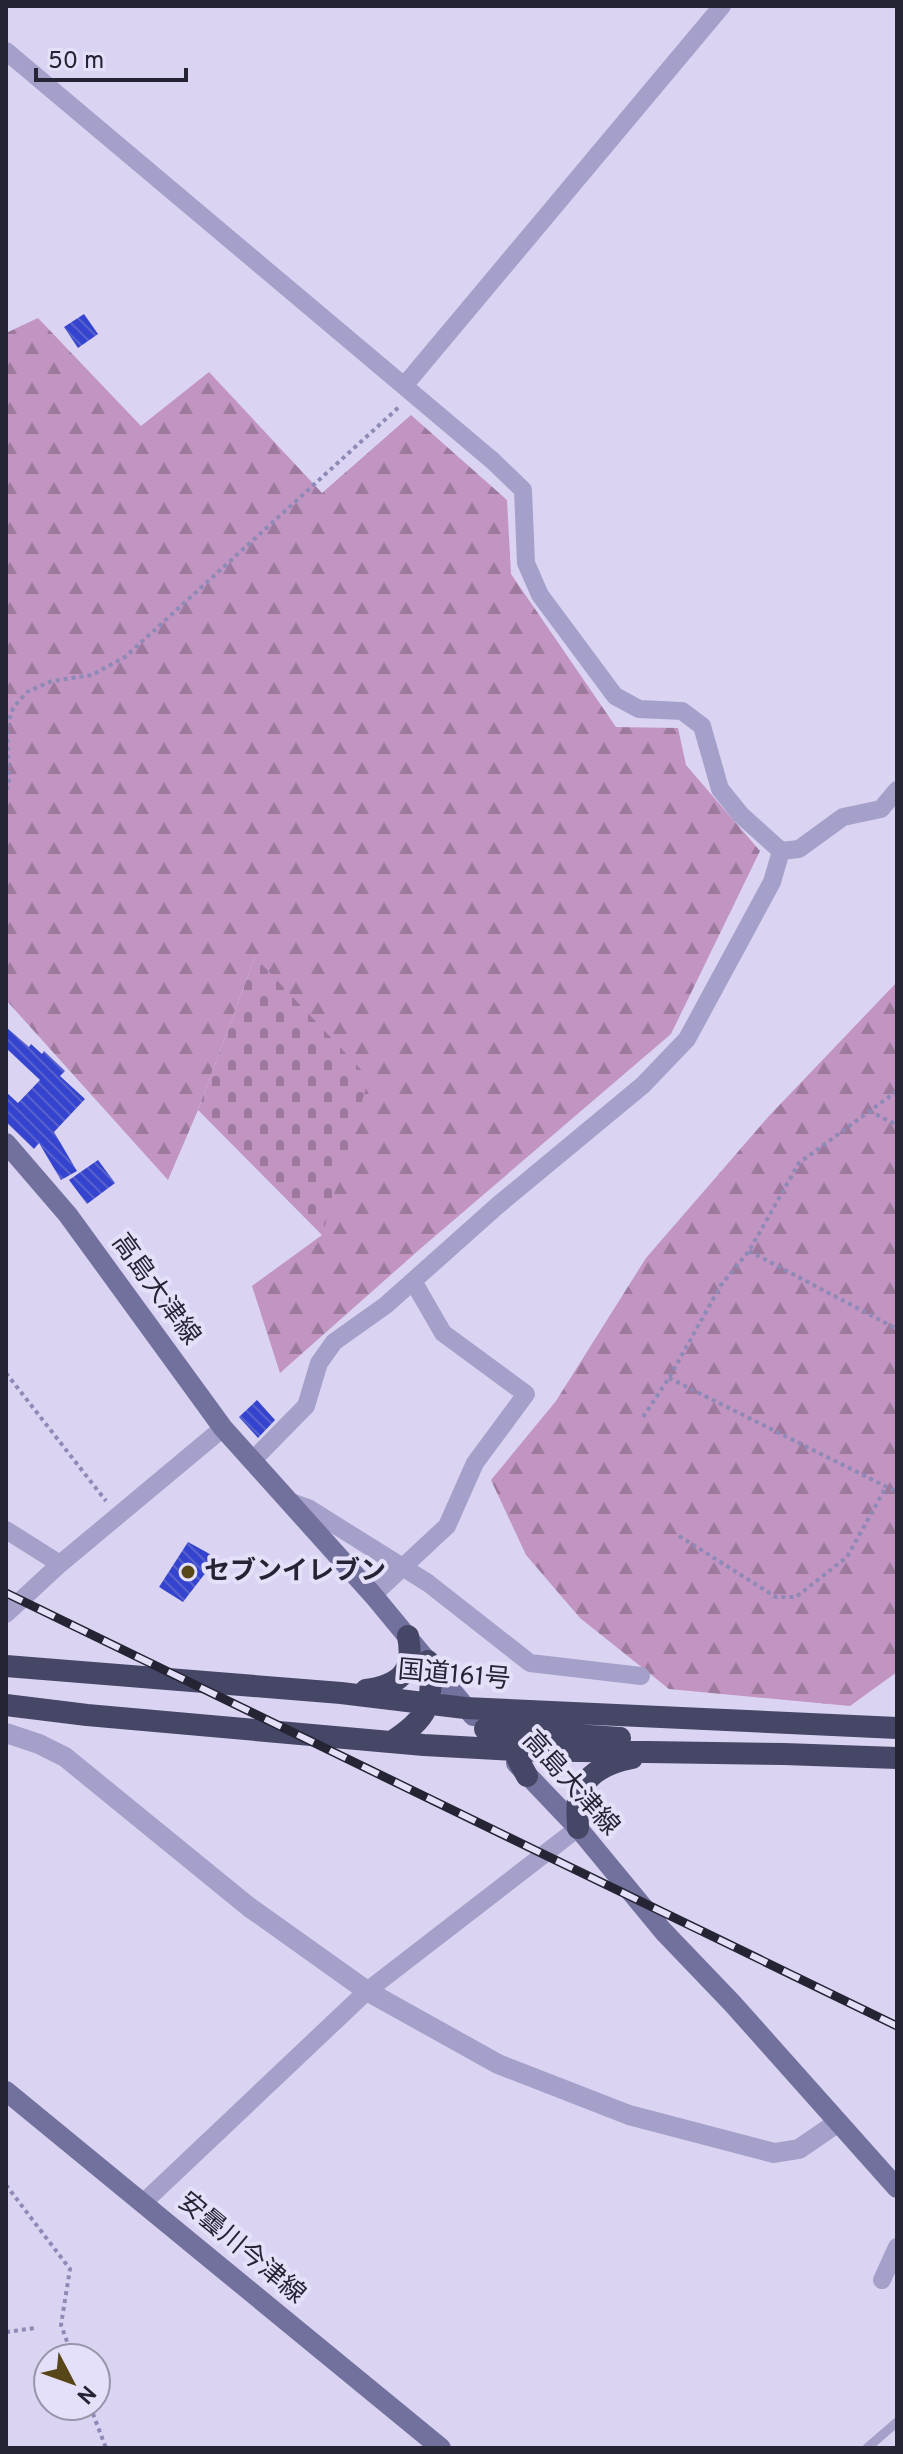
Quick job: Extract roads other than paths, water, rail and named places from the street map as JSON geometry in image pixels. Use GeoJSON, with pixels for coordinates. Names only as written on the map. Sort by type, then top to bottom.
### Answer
{"type":"FeatureCollection","features":[{"type":"Feature","properties":{"kind":"highway"},"geometry":{"type":"LineString","coordinates":[[341,1693],[385,1687],[397,1679],[409,1663],[408,1636]]}},
{"type":"Feature","properties":{"kind":"highway"},"geometry":{"type":"LineString","coordinates":[[391,1742],[410,1730],[424,1715],[430,1702],[428,1661]]}},
{"type":"Feature","properties":{"kind":"highway","name":"国道161号"},"geometry":{"type":"LineString","coordinates":[[6,1666],[341,1693],[465,1708],[897,1728]]}},
{"type":"Feature","properties":{"kind":"highway"},"geometry":{"type":"LineString","coordinates":[[6,1705],[391,1742],[733,1745],[784,1754]]}},
{"type":"Feature","properties":{"kind":"highway"},"geometry":{"type":"LineString","coordinates":[[509,1744],[525,1710]]}},
{"type":"Feature","properties":{"kind":"highway"},"geometry":{"type":"LineString","coordinates":[[485,1729],[509,1744],[527,1776]]}},
{"type":"Feature","properties":{"kind":"highway"},"geometry":{"type":"LineString","coordinates":[[509,1744],[697,1754],[897,1758]]}},
{"type":"Feature","properties":{"kind":"highway"},"geometry":{"type":"LineString","coordinates":[[578,1828],[579,1794],[593,1775],[603,1768],[631,1759],[697,1754]]}},
{"type":"Feature","properties":{"kind":"main road","name":"高島大津線"},"geometry":{"type":"LineString","coordinates":[[6,1143],[68,1215],[223,1428],[373,1595],[485,1729]]}},
{"type":"Feature","properties":{"kind":"main road","name":"高島大津線"},"geometry":{"type":"LineString","coordinates":[[527,1776],[578,1828],[663,1931],[732,2003],[897,2188]]}},
{"type":"Feature","properties":{"kind":"main road","name":"安曇川今津線"},"geometry":{"type":"LineString","coordinates":[[6,2091],[441,2448]]}},
{"type":"Feature","properties":{"kind":"street"},"geometry":{"type":"LineString","coordinates":[[409,390],[722,6]]}},
{"type":"Feature","properties":{"kind":"street"},"geometry":{"type":"LineString","coordinates":[[6,51],[493,461],[523,490],[526,563],[540,595],[615,696],[639,709],[682,711],[702,726],[720,789],[741,815],[781,851],[799,849],[843,817],[889,814],[897,790]]}},
{"type":"Feature","properties":{"kind":"street"},"geometry":{"type":"LineString","coordinates":[[252,1461],[306,1406],[319,1363],[334,1342],[386,1305],[527,1180],[643,1085],[687,1039],[772,882],[781,851]]}},
{"type":"Feature","properties":{"kind":"street"},"geometry":{"type":"LineString","coordinates":[[373,1595],[447,1526],[475,1463],[526,1394],[443,1333],[413,1281]]}},
{"type":"Feature","properties":{"kind":"street"},"geometry":{"type":"LineString","coordinates":[[6,1614],[60,1564],[223,1428]]}},
{"type":"Feature","properties":{"kind":"street"},"geometry":{"type":"LineString","coordinates":[[291,1502],[308,1508],[428,1583],[530,1663],[641,1676]]}},
{"type":"Feature","properties":{"kind":"street"},"geometry":{"type":"LineString","coordinates":[[6,1530],[60,1564]]}},
{"type":"Feature","properties":{"kind":"street"},"geometry":{"type":"LineString","coordinates":[[6,1733],[65,1757],[249,1907],[367,1991],[498,2064],[629,2115],[774,2153],[799,2149],[837,2123]]}},
{"type":"Feature","properties":{"kind":"street"},"geometry":{"type":"LineString","coordinates":[[144,2202],[367,1991],[578,1828]]}},
{"type":"Feature","properties":{"kind":"street"},"geometry":{"type":"LineString","coordinates":[[882,2280],[897,2247]]}},
{"type":"Feature","properties":{"kind":"lane"},"geometry":{"type":"LineString","coordinates":[[867,2448],[897,2422]]}},
{"type":"Feature","properties":{"kind":"railway"},"geometry":{"type":"LineString","coordinates":[[6,1593],[897,2026]]}},
{"type":"Feature","properties":{"kind":"place","name":"セブンイレブン"},"geometry":{"type":"Point","coordinates":[188,1572]}}]}
